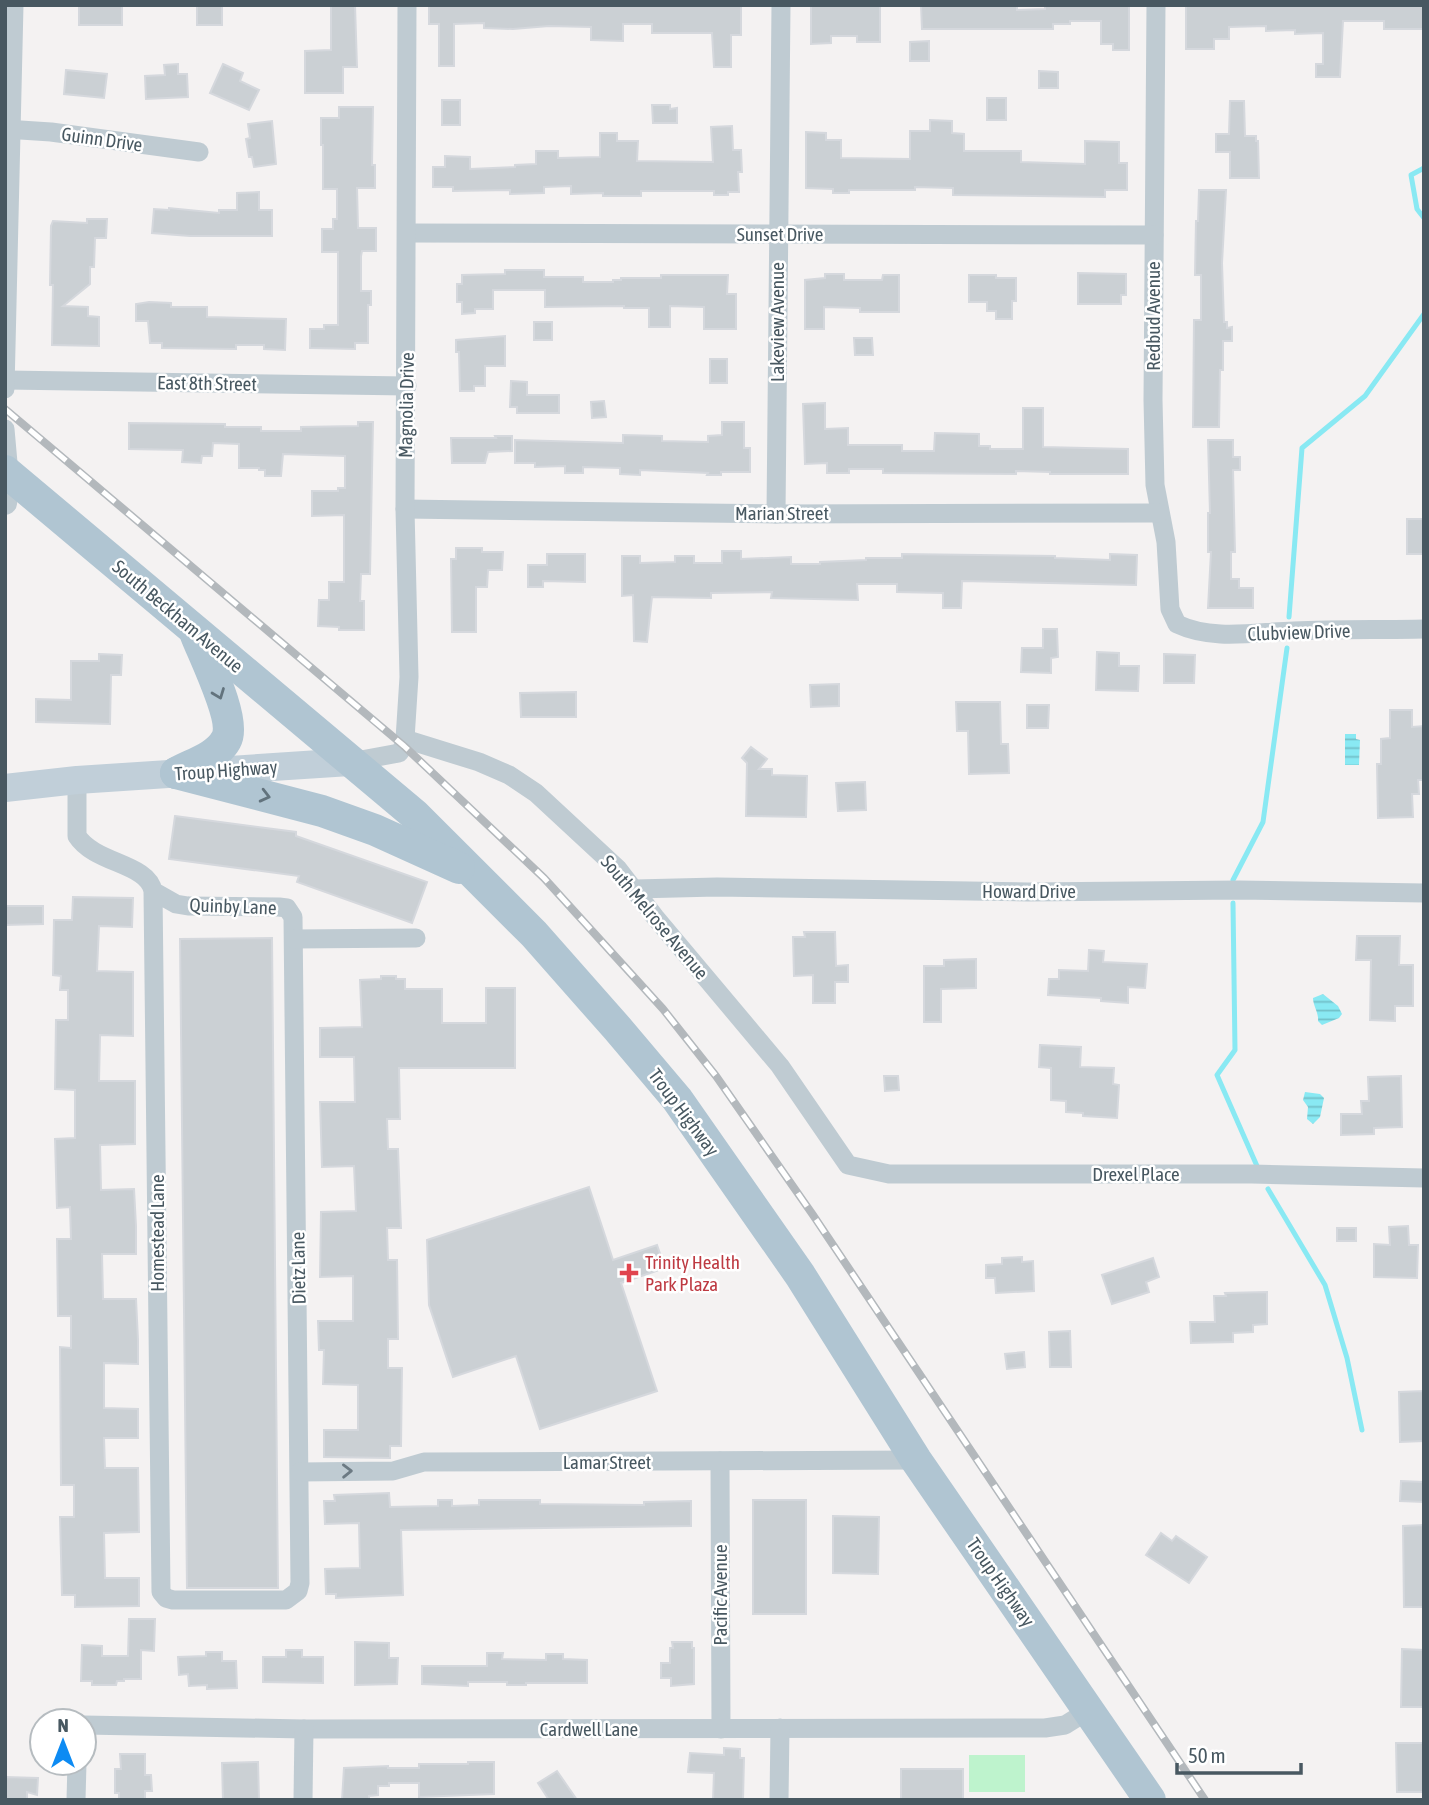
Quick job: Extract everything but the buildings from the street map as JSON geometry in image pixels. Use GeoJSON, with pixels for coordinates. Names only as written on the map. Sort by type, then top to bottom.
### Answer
{"type":"FeatureCollection","features":[{"type":"Feature","properties":{"kind":"main road","name":"South Beckham Avenue"},"geometry":{"type":"LineString","coordinates":[[7,483],[194,630],[351,762]]}},
{"type":"Feature","properties":{"kind":"main road"},"geometry":{"type":"LineString","coordinates":[[176,773],[215,752],[227,739],[230,731],[225,710],[194,630]]}},
{"type":"Feature","properties":{"kind":"main road","name":"Troup Highway"},"geometry":{"type":"LineString","coordinates":[[5,788],[76,780],[351,762],[415,815],[543,944],[677,1099],[800,1275],[916,1460],[1150,1800]]}},
{"type":"Feature","properties":{"kind":"main road"},"geometry":{"type":"LineString","coordinates":[[176,773],[331,814],[375,830],[475,875]]}},
{"type":"Feature","properties":{"kind":"street"},"geometry":{"type":"LineString","coordinates":[[6,385],[8,128],[14,5]]}},
{"type":"Feature","properties":{"kind":"street","name":"Magnolia Drive"},"geometry":{"type":"LineString","coordinates":[[405,739],[409,677],[405,509],[407,5]]}},
{"type":"Feature","properties":{"kind":"street","name":"Lakeview Avenue"},"geometry":{"type":"LineString","coordinates":[[776,514],[780,5]]}},
{"type":"Feature","properties":{"kind":"street","name":"Redbud Avenue"},"geometry":{"type":"LineString","coordinates":[[1156,5],[1153,400],[1155,485],[1166,542],[1170,609],[1177,624]]}},
{"type":"Feature","properties":{"kind":"street","name":"Guinn Drive"},"geometry":{"type":"LineString","coordinates":[[8,128],[51,131],[200,152]]}},
{"type":"Feature","properties":{"kind":"street","name":"Sunset Drive"},"geometry":{"type":"LineString","coordinates":[[407,233],[1154,234]]}},
{"type":"Feature","properties":{"kind":"street","name":"East 8th Street"},"geometry":{"type":"LineString","coordinates":[[6,385],[407,386]]}},
{"type":"Feature","properties":{"kind":"street"},"geometry":{"type":"LineString","coordinates":[[5,429],[7,483]]}},
{"type":"Feature","properties":{"kind":"street","name":"Marian Street"},"geometry":{"type":"LineString","coordinates":[[405,509],[776,514],[1159,513]]}},
{"type":"Feature","properties":{"kind":"street","name":"Clubview Drive"},"geometry":{"type":"LineString","coordinates":[[1177,624],[1193,632],[1228,634],[1424,629]]}},
{"type":"Feature","properties":{"kind":"street"},"geometry":{"type":"LineString","coordinates":[[351,762],[399,753],[405,739]]}},
{"type":"Feature","properties":{"kind":"street","name":"South Melrose Avenue"},"geometry":{"type":"LineString","coordinates":[[405,739],[479,762],[509,775],[536,793],[618,869],[780,1066],[848,1165]]}},
{"type":"Feature","properties":{"kind":"street"},"geometry":{"type":"LineString","coordinates":[[76,780],[77,836],[82,844],[105,859],[140,872],[147,877],[153,891]]}},
{"type":"Feature","properties":{"kind":"street","name":"Howard Drive"},"geometry":{"type":"LineString","coordinates":[[635,889],[718,887],[1028,892],[1239,890],[1424,893]]}},
{"type":"Feature","properties":{"kind":"street","name":"Quinby Lane"},"geometry":{"type":"LineString","coordinates":[[153,891],[176,904],[188,906],[287,908],[293,917],[294,939],[416,939]]}},
{"type":"Feature","properties":{"kind":"street","name":"Homestead Lane"},"geometry":{"type":"LineString","coordinates":[[153,891],[161,1592],[166,1598],[173,1600],[286,1600],[294,1596]]}},
{"type":"Feature","properties":{"kind":"street","name":"Dietz Lane"},"geometry":{"type":"LineString","coordinates":[[294,939],[300,1472],[300,1583],[294,1596]]}},
{"type":"Feature","properties":{"kind":"street","name":"Drexel Place"},"geometry":{"type":"LineString","coordinates":[[848,1165],[889,1174],[1238,1174],[1424,1178]]}},
{"type":"Feature","properties":{"kind":"street","name":"Lamar Street"},"geometry":{"type":"LineString","coordinates":[[300,1472],[393,1471],[424,1462],[916,1460]]}},
{"type":"Feature","properties":{"kind":"street","name":"Pacific Avenue"},"geometry":{"type":"LineString","coordinates":[[720,1461],[721,1729]]}},
{"type":"Feature","properties":{"kind":"street","name":"Cardwell Lane"},"geometry":{"type":"LineString","coordinates":[[98,1725],[304,1729],[1045,1728],[1065,1725],[1089,1710]]}},
{"type":"Feature","properties":{"kind":"street"},"geometry":{"type":"LineString","coordinates":[[779,1800],[780,1728]]}},
{"type":"Feature","properties":{"kind":"street"},"geometry":{"type":"LineString","coordinates":[[303,1800],[304,1729]]}},
{"type":"Feature","properties":{"kind":"street"},"geometry":{"type":"LineString","coordinates":[[76,1800],[77,1777]]}},
{"type":"Feature","properties":{"kind":"green space"},"geometry":{"type":"Polygon","coordinates":[[[969,1755],[1025,1755],[1025,1792],[969,1792],[969,1755]]]}},
{"type":"Feature","properties":{"kind":"water"},"geometry":{"type":"Polygon","coordinates":[[[1345,734],[1356,734],[1356,739],[1360,740],[1359,765],[1345,765],[1345,734]]]}},
{"type":"Feature","properties":{"kind":"water"},"geometry":{"type":"Polygon","coordinates":[[[1323,994],[1338,1006],[1342,1014],[1322,1025],[1318,1021],[1313,998],[1323,994]]]}},
{"type":"Feature","properties":{"kind":"water"},"geometry":{"type":"Polygon","coordinates":[[[1305,1092],[1320,1094],[1324,1098],[1320,1117],[1313,1124],[1307,1119],[1308,1107],[1303,1100],[1305,1092]]]}},
{"type":"Feature","properties":{"kind":"waterway"},"geometry":{"type":"LineString","coordinates":[[1424,168],[1411,175],[1417,209],[1424,218]]}},
{"type":"Feature","properties":{"kind":"waterway"},"geometry":{"type":"LineString","coordinates":[[1289,617],[1302,448],[1365,396],[1424,314]]}},
{"type":"Feature","properties":{"kind":"waterway"},"geometry":{"type":"LineString","coordinates":[[1233,880],[1263,822],[1287,648]]}},
{"type":"Feature","properties":{"kind":"waterway"},"geometry":{"type":"LineString","coordinates":[[1233,903],[1235,1050],[1217,1075],[1257,1166]]}},
{"type":"Feature","properties":{"kind":"waterway"},"geometry":{"type":"LineString","coordinates":[[1268,1189],[1325,1285],[1347,1358],[1362,1430]]}},
{"type":"Feature","properties":{"kind":"railway"},"geometry":{"type":"LineString","coordinates":[[5,409],[404,746],[544,878],[663,1009],[716,1076],[813,1215],[1205,1800]]}},
{"type":"Feature","properties":{"kind":"place","name":"Trinity Health Park Plaza"},"geometry":{"type":"Point","coordinates":[629,1273]}}]}
